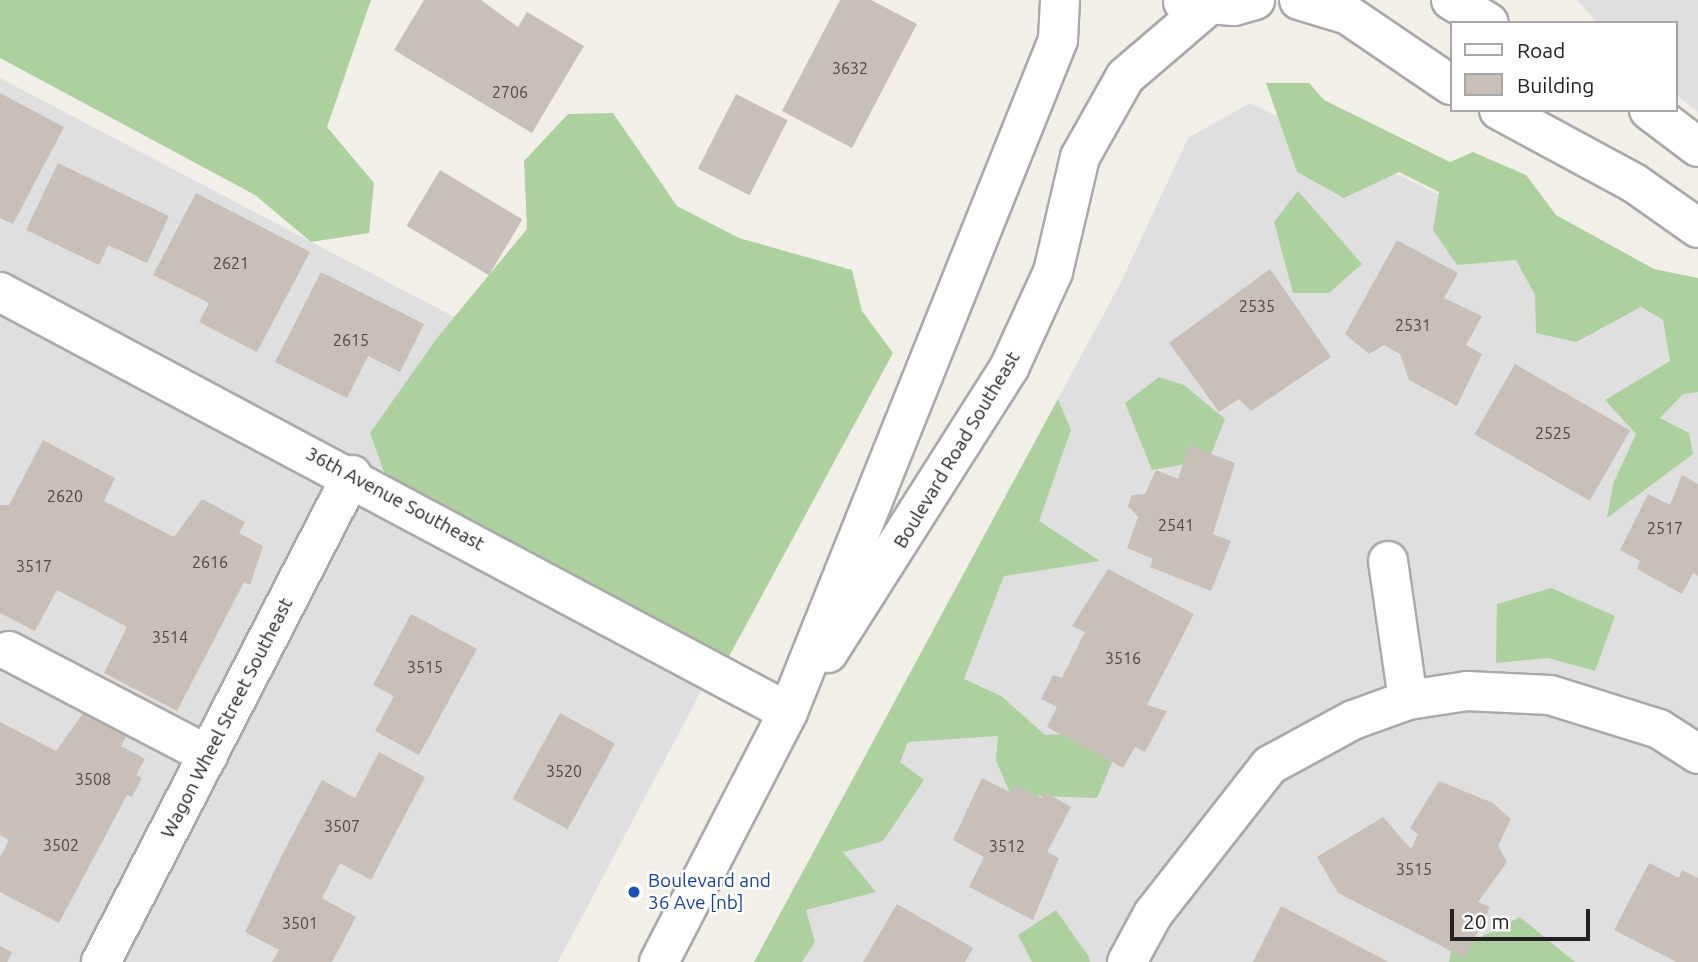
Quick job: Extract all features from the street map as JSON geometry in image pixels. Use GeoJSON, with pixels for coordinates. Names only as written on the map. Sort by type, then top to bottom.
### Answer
{"type":"FeatureCollection","features":[{"type":"Feature","properties":{"kind":"street","name":"Boulevard Road Southeast"},"geometry":{"type":"LineString","coordinates":[[659,962],[788,712],[1058,40],[1060,0]]}},
{"type":"Feature","properties":{"kind":"street"},"geometry":{"type":"LineString","coordinates":[[1193,2],[1255,0]]}},
{"type":"Feature","properties":{"kind":"street"},"geometry":{"type":"LineString","coordinates":[[1299,0],[1348,15],[1450,84]]}},
{"type":"Feature","properties":{"kind":"street"},"geometry":{"type":"LineString","coordinates":[[1451,0],[1486,21]]}},
{"type":"Feature","properties":{"kind":"street","name":"Boulevard Road Southeast"},"geometry":{"type":"LineString","coordinates":[[788,712],[890,563],[1009,368],[1053,272],[1080,157],[1125,76],[1193,2]]}},
{"type":"Feature","properties":{"kind":"street"},"geometry":{"type":"LineString","coordinates":[[1503,112],[1634,183],[1698,228]]}},
{"type":"Feature","properties":{"kind":"street"},"geometry":{"type":"LineString","coordinates":[[1652,112],[1698,147]]}},
{"type":"Feature","properties":{"kind":"street","name":"36th Avenue Southeast"},"geometry":{"type":"LineString","coordinates":[[0,292],[352,475],[788,712]]}},
{"type":"Feature","properties":{"kind":"street","name":"Wagon Wheel Street Southeast"},"geometry":{"type":"LineString","coordinates":[[101,962],[352,475]]}},
{"type":"Feature","properties":{"kind":"street"},"geometry":{"type":"LineString","coordinates":[[1388,561],[1408,700]]}},
{"type":"Feature","properties":{"kind":"street"},"geometry":{"type":"LineString","coordinates":[[9,651],[208,755]]}},
{"type":"Feature","properties":{"kind":"street"},"geometry":{"type":"LineString","coordinates":[[1127,962],[1153,914],[1270,765],[1353,720],[1408,700],[1467,691],[1550,695],[1659,729],[1698,754]]}},
{"type":"Feature","properties":{"kind":"shaded area"},"geometry":{"type":"Polygon","coordinates":[[[1577,0],[1698,0],[1698,112],[1677,96],[1677,21],[1596,21],[1577,0]]]}},
{"type":"Feature","properties":{"kind":"shaded area"},"geometry":{"type":"Polygon","coordinates":[[[0,78],[802,500],[558,962],[0,962],[0,78]]]}},
{"type":"Feature","properties":{"kind":"shaded area"},"geometry":{"type":"Polygon","coordinates":[[[1250,103],[1512,230],[1698,341],[1698,962],[754,962],[1121,282],[1188,138],[1250,103]]]}},
{"type":"Feature","properties":{"kind":"green space"},"geometry":{"type":"Polygon","coordinates":[[[0,0],[371,0],[327,127],[374,183],[369,233],[311,242],[255,195],[0,58],[0,0]]]}},
{"type":"Feature","properties":{"kind":"green space"},"geometry":{"type":"Polygon","coordinates":[[[1266,83],[1309,83],[1324,100],[1450,162],[1473,152],[1526,175],[1556,215],[1654,269],[1698,278],[1698,392],[1683,394],[1660,418],[1689,433],[1693,454],[1607,518],[1613,484],[1636,434],[1605,400],[1670,361],[1663,320],[1641,307],[1576,342],[1536,333],[1535,295],[1516,260],[1457,265],[1433,230],[1439,192],[1399,172],[1344,198],[1297,172],[1266,83]]]}},
{"type":"Feature","properties":{"kind":"green space"},"geometry":{"type":"Polygon","coordinates":[[[613,113],[677,206],[739,238],[852,270],[862,311],[893,353],[719,675],[393,497],[370,433],[437,338],[527,229],[524,161],[568,114],[613,113]]]}},
{"type":"Feature","properties":{"kind":"green space"},"geometry":{"type":"Polygon","coordinates":[[[1298,191],[1362,264],[1329,293],[1293,293],[1274,222],[1298,191]]]}},
{"type":"Feature","properties":{"kind":"green space"},"geometry":{"type":"Polygon","coordinates":[[[1159,377],[1184,385],[1225,419],[1209,460],[1152,470],[1125,403],[1159,377]]]}},
{"type":"Feature","properties":{"kind":"green space"},"geometry":{"type":"Polygon","coordinates":[[[1058,399],[1071,430],[1039,521],[1100,561],[1004,576],[964,679],[1001,696],[1045,735],[1095,733],[1112,763],[1097,798],[1011,795],[996,761],[998,736],[908,742],[900,762],[924,780],[883,841],[843,852],[876,892],[806,910],[815,942],[802,962],[754,962],[1058,399]]]}},
{"type":"Feature","properties":{"kind":"green space"},"geometry":{"type":"Polygon","coordinates":[[[1551,588],[1615,616],[1595,671],[1548,658],[1496,663],[1497,604],[1551,588]]]}},
{"type":"Feature","properties":{"kind":"green space"},"geometry":{"type":"Polygon","coordinates":[[[1056,910],[1090,962],[1032,962],[1018,935],[1056,910]]]}},
{"type":"Feature","properties":{"kind":"green space"},"geometry":{"type":"Polygon","coordinates":[[[1520,917],[1575,962],[1449,962],[1451,952],[1520,917]]]}},
{"type":"Feature","properties":{"kind":"building"},"geometry":{"type":"Polygon","coordinates":[[[424,0],[481,0],[518,27],[527,12],[584,46],[532,133],[394,50],[424,0]]]}},
{"type":"Feature","properties":{"kind":"building"},"geometry":{"type":"Polygon","coordinates":[[[840,0],[871,0],[917,24],[852,148],[782,111],[840,0]]]}},
{"type":"Feature","properties":{"kind":"building"},"geometry":{"type":"Polygon","coordinates":[[[0,93],[64,127],[13,224],[0,218],[0,93]]]}},
{"type":"Feature","properties":{"kind":"building"},"geometry":{"type":"Polygon","coordinates":[[[736,94],[788,120],[750,195],[698,169],[736,94]]]}},
{"type":"Feature","properties":{"kind":"building"},"geometry":{"type":"Polygon","coordinates":[[[58,163],[169,216],[147,263],[108,245],[99,265],[26,230],[58,163]]]}},
{"type":"Feature","properties":{"kind":"building"},"geometry":{"type":"Polygon","coordinates":[[[440,170],[522,219],[489,275],[407,226],[440,170]]]}},
{"type":"Feature","properties":{"kind":"building"},"geometry":{"type":"Polygon","coordinates":[[[196,193],[310,252],[257,352],[199,322],[209,303],[153,275],[196,193]]]}},
{"type":"Feature","properties":{"kind":"building"},"geometry":{"type":"Polygon","coordinates":[[[1397,240],[1458,273],[1444,298],[1482,316],[1466,345],[1482,354],[1457,406],[1409,380],[1400,354],[1384,345],[1369,354],[1345,334],[1397,240]]]}},
{"type":"Feature","properties":{"kind":"building"},"geometry":{"type":"Polygon","coordinates":[[[1270,269],[1331,357],[1251,411],[1239,399],[1219,412],[1169,343],[1270,269]]]}},
{"type":"Feature","properties":{"kind":"building"},"geometry":{"type":"Polygon","coordinates":[[[321,272],[424,324],[400,372],[368,356],[347,398],[275,362],[321,272]]]}},
{"type":"Feature","properties":{"kind":"building"},"geometry":{"type":"Polygon","coordinates":[[[1515,364],[1630,430],[1590,501],[1474,434],[1515,364]]]}},
{"type":"Feature","properties":{"kind":"building"},"geometry":{"type":"Polygon","coordinates":[[[43,440],[115,478],[104,501],[174,537],[202,499],[245,522],[239,533],[263,546],[250,585],[244,582],[177,711],[104,673],[127,627],[57,590],[35,631],[0,613],[0,505],[9,505],[43,440]]]}},
{"type":"Feature","properties":{"kind":"building"},"geometry":{"type":"Polygon","coordinates":[[[1189,445],[1235,463],[1213,534],[1231,541],[1211,591],[1150,567],[1153,559],[1127,548],[1138,517],[1128,506],[1132,495],[1145,494],[1156,470],[1178,479],[1189,445]]]}},
{"type":"Feature","properties":{"kind":"building"},"geometry":{"type":"Polygon","coordinates":[[[1682,475],[1698,484],[1698,576],[1693,573],[1682,594],[1637,569],[1640,561],[1620,550],[1648,494],[1670,505],[1682,475]]]}},
{"type":"Feature","properties":{"kind":"building"},"geometry":{"type":"Polygon","coordinates":[[[1108,569],[1194,614],[1147,705],[1167,711],[1145,752],[1135,747],[1123,768],[1047,727],[1057,707],[1041,699],[1053,675],[1062,678],[1085,632],[1072,626],[1108,569]]]}},
{"type":"Feature","properties":{"kind":"building"},"geometry":{"type":"Polygon","coordinates":[[[411,614],[477,649],[419,755],[375,731],[394,696],[373,685],[411,614]]]}},
{"type":"Feature","properties":{"kind":"building"},"geometry":{"type":"Polygon","coordinates":[[[84,712],[127,735],[121,746],[145,759],[136,775],[142,778],[132,797],[127,795],[59,923],[0,892],[0,858],[9,840],[0,835],[0,722],[56,751],[84,712]]]}},
{"type":"Feature","properties":{"kind":"building"},"geometry":{"type":"Polygon","coordinates":[[[560,713],[615,744],[568,829],[512,799],[560,713]]]}},
{"type":"Feature","properties":{"kind":"building"},"geometry":{"type":"Polygon","coordinates":[[[379,752],[425,777],[371,880],[340,863],[322,898],[356,917],[332,962],[272,962],[279,950],[245,932],[282,855],[322,780],[355,798],[379,752]]]}},
{"type":"Feature","properties":{"kind":"building"},"geometry":{"type":"Polygon","coordinates":[[[982,778],[1012,793],[1016,785],[1041,798],[1045,792],[1071,807],[1047,852],[1059,858],[1033,920],[969,887],[984,857],[953,840],[982,778]]]}},
{"type":"Feature","properties":{"kind":"building"},"geometry":{"type":"Polygon","coordinates":[[[1439,781],[1493,803],[1511,819],[1498,846],[1507,862],[1478,902],[1490,907],[1465,958],[1338,893],[1317,857],[1383,817],[1411,849],[1418,834],[1410,828],[1439,781]]]}},
{"type":"Feature","properties":{"kind":"building"},"geometry":{"type":"Polygon","coordinates":[[[1649,863],[1679,878],[1682,870],[1698,878],[1698,962],[1677,962],[1614,930],[1649,863]]]}},
{"type":"Feature","properties":{"kind":"building"},"geometry":{"type":"Polygon","coordinates":[[[897,904],[973,948],[965,962],[863,962],[897,904]]]}},
{"type":"Feature","properties":{"kind":"building"},"geometry":{"type":"Polygon","coordinates":[[[1281,906],[1389,962],[1253,962],[1281,906]]]}},
{"type":"Feature","properties":{"kind":"building"},"geometry":{"type":"Polygon","coordinates":[[[0,946],[12,952],[7,962],[0,962],[0,946]]]}},
{"type":"Feature","properties":{"kind":"place","name":"Boulevard and 36 Ave [nb]"},"geometry":{"type":"Point","coordinates":[634,892]}}]}
